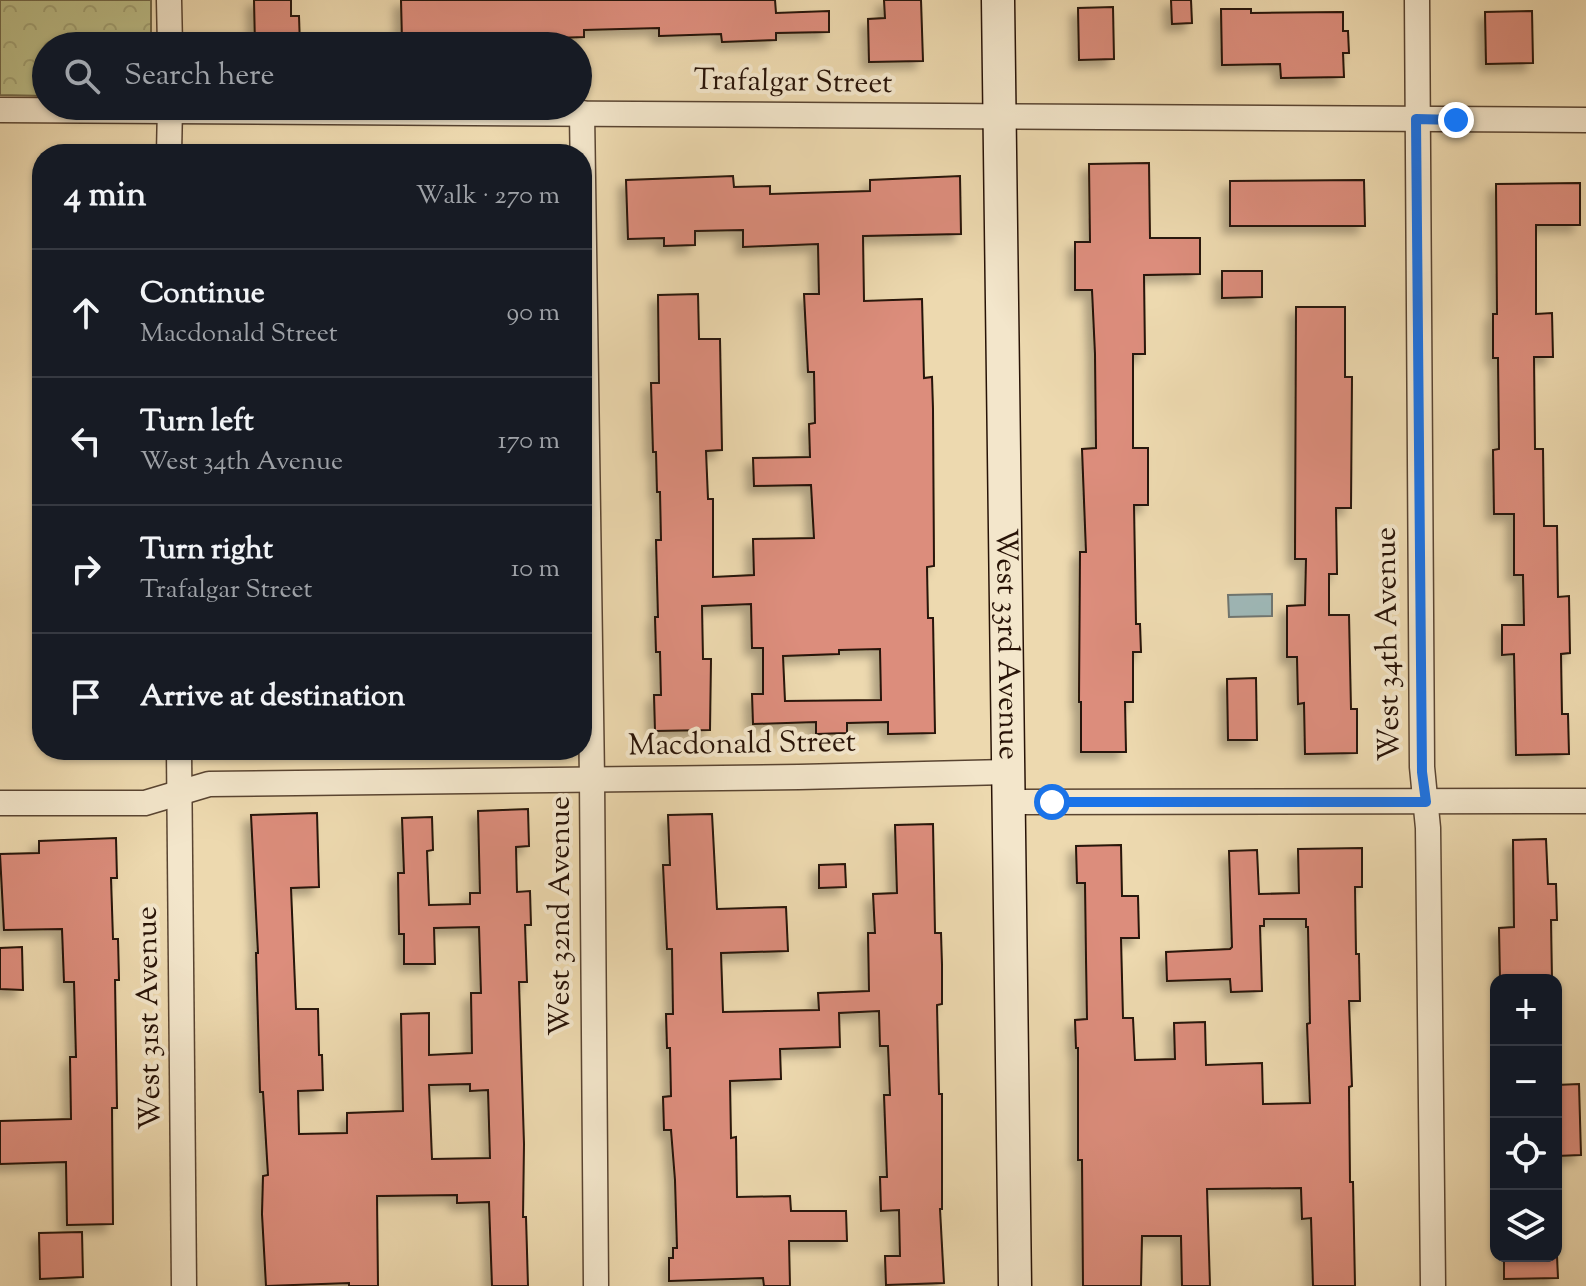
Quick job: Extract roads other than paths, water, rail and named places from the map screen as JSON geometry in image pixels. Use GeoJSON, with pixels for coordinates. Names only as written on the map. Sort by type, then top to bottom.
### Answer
{"type":"FeatureCollection","features":[{"type":"Feature","properties":{"kind":"street"},"geometry":{"type":"LineString","coordinates":[[169,0],[170,32]]}},
{"type":"Feature","properties":{"kind":"street","name":"West 33rd Avenue"},"geometry":{"type":"LineString","coordinates":[[998,0],[1015,1286]]}},
{"type":"Feature","properties":{"kind":"street","name":"West 34th Avenue"},"geometry":{"type":"LineString","coordinates":[[1417,0],[1422,772],[1428,839],[1433,1286]]}},
{"type":"Feature","properties":{"kind":"street","name":"Trafalgar Street"},"geometry":{"type":"LineString","coordinates":[[0,110],[32,110]]}},
{"type":"Feature","properties":{"kind":"street","name":"Trafalgar Street"},"geometry":{"type":"LineString","coordinates":[[592,113],[1586,120]]}},
{"type":"Feature","properties":{"kind":"street"},"geometry":{"type":"LineString","coordinates":[[169,144],[170,120]]}},
{"type":"Feature","properties":{"kind":"street","name":"West 32nd Avenue"},"geometry":{"type":"LineString","coordinates":[[582,120],[582,144]]}},
{"type":"Feature","properties":{"kind":"street","name":"West 31st Avenue"},"geometry":{"type":"LineString","coordinates":[[179,760],[184,1286]]}},
{"type":"Feature","properties":{"kind":"street","name":"West 32nd Avenue"},"geometry":{"type":"LineString","coordinates":[[592,760],[596,1286]]}},
{"type":"Feature","properties":{"kind":"street","name":"Macdonald Street"},"geometry":{"type":"LineString","coordinates":[[0,803],[145,803],[209,784],[592,779],[1007,787],[1426,802],[1586,801]]}},
{"type":"Feature","properties":{"kind":"water"},"geometry":{"type":"Polygon","coordinates":[[[1272,594],[1272,616],[1229,617],[1228,595],[1272,594]]]}}]}
